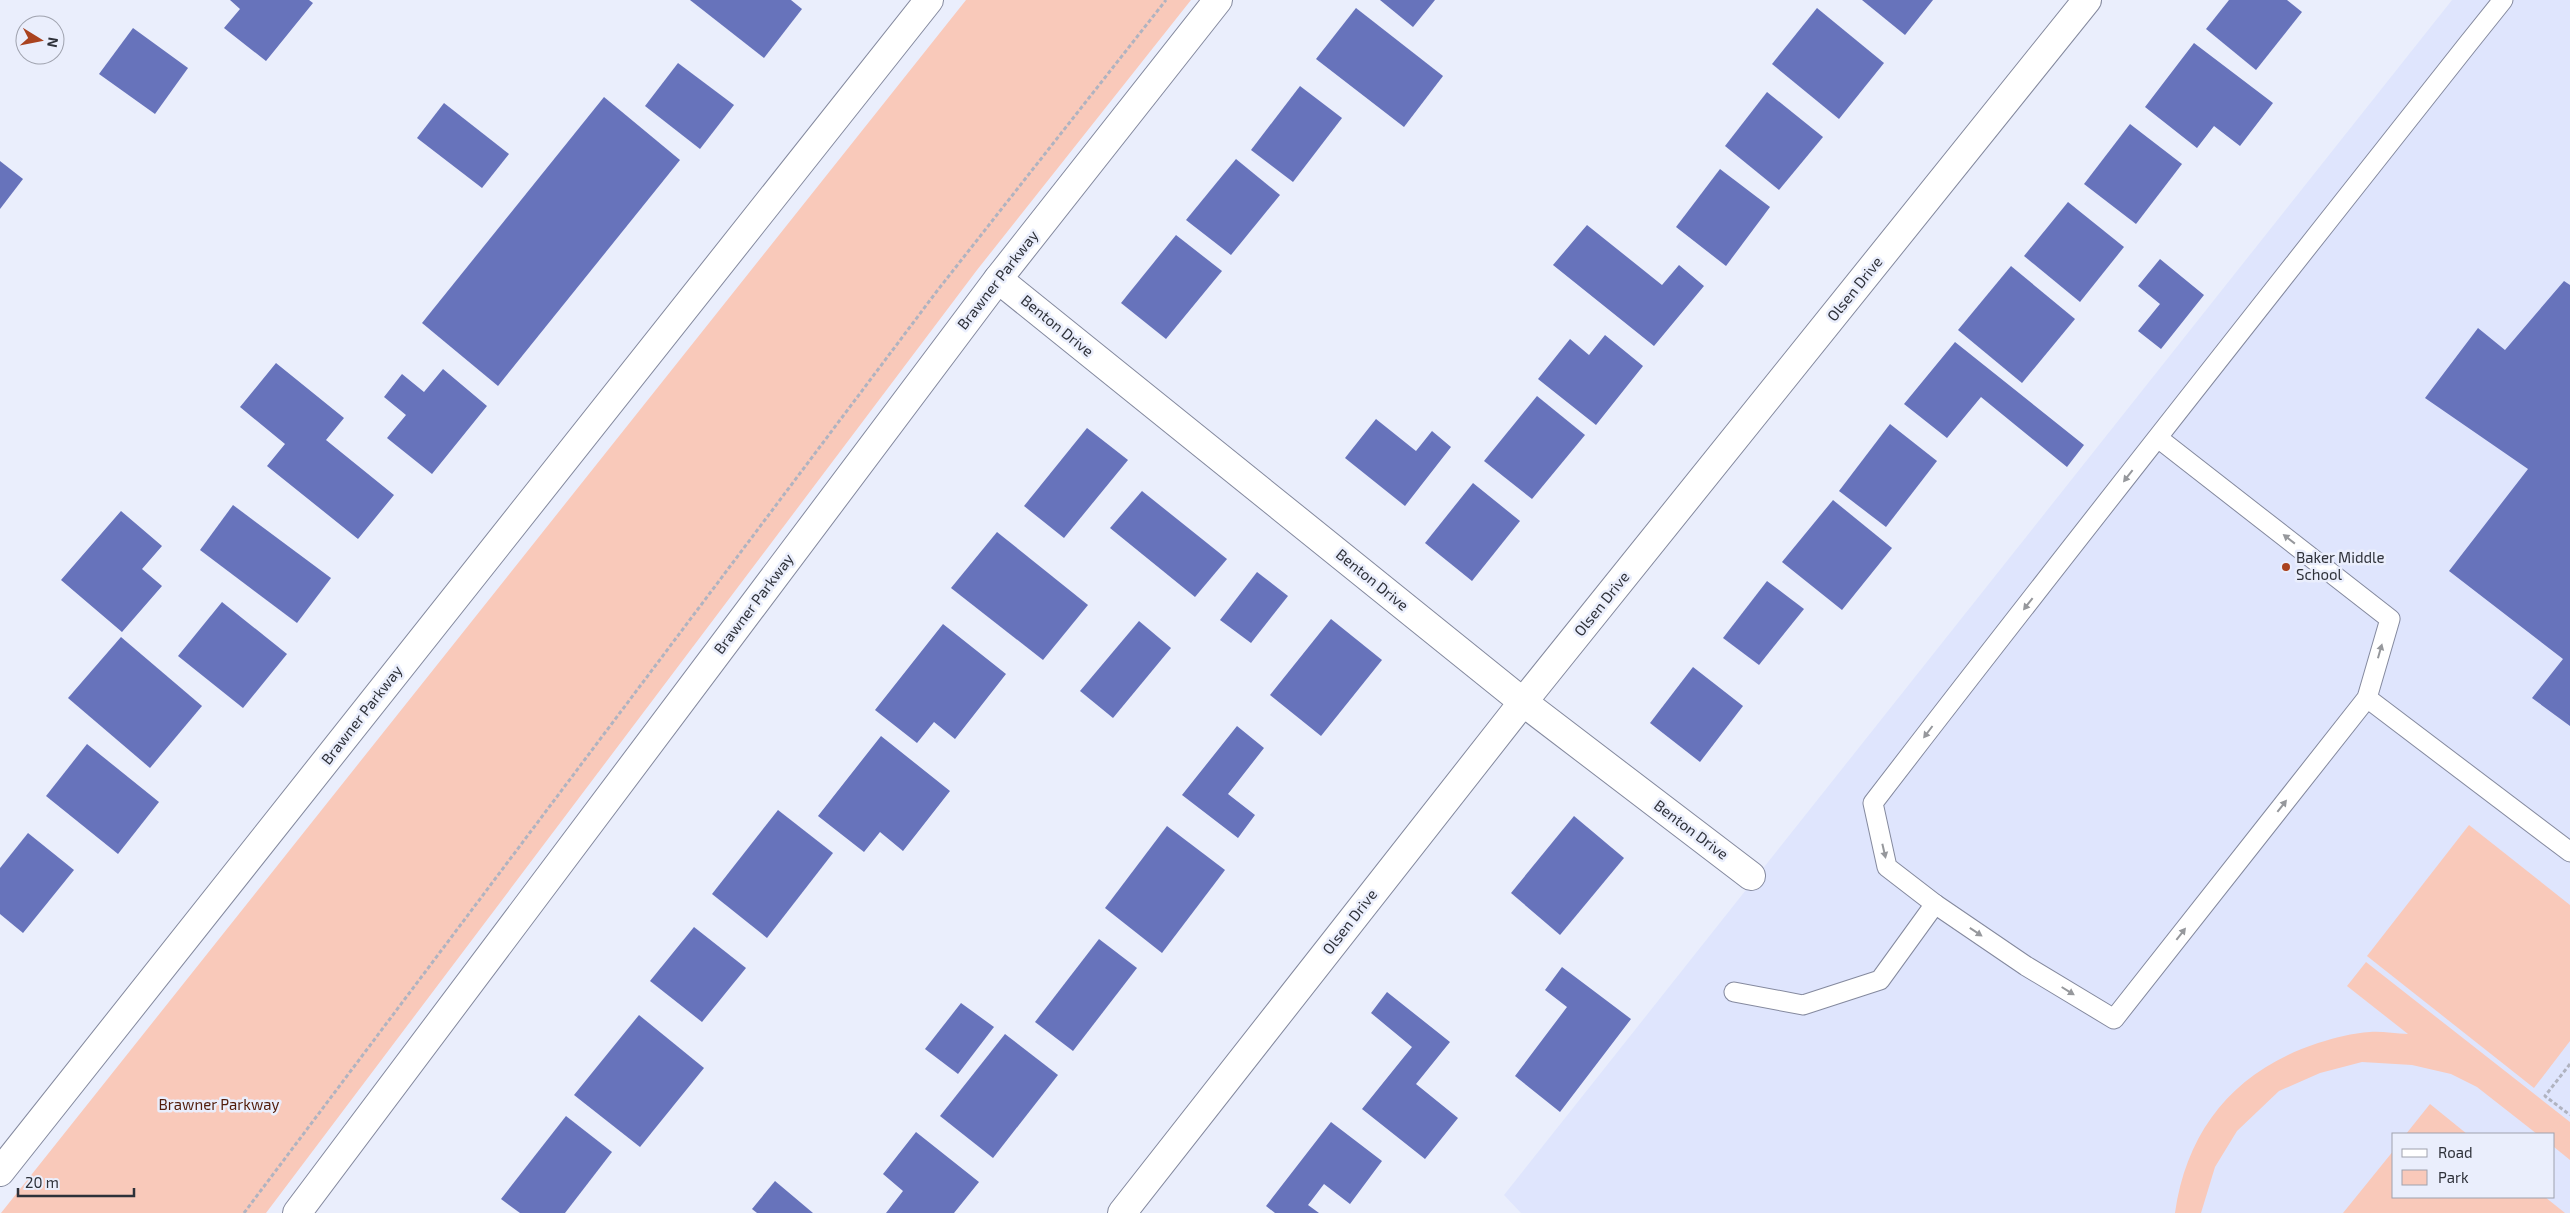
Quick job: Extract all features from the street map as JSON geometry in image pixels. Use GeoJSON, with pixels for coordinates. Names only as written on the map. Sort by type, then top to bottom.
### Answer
{"type":"FeatureCollection","features":[{"type":"Feature","properties":{"kind":"street","name":"Brawner Parkway"},"geometry":{"type":"LineString","coordinates":[[0,1172],[929,0]]}},
{"type":"Feature","properties":{"kind":"street","name":"Brawner Parkway"},"geometry":{"type":"LineString","coordinates":[[297,1213],[998,279],[1218,0]]}},
{"type":"Feature","properties":{"kind":"street","name":"Olsen Drive"},"geometry":{"type":"LineString","coordinates":[[1122,1213],[1524,702],[2087,0]]}},
{"type":"Feature","properties":{"kind":"street","name":"Benton Drive"},"geometry":{"type":"LineString","coordinates":[[998,279],[1524,702],[1751,876]]}},
{"type":"Feature","properties":{"kind":"lane"},"geometry":{"type":"LineString","coordinates":[[2158,438],[2390,619],[2367,698],[2114,1019],[2026,966],[1935,904],[1887,867],[1873,803],[2158,438],[2503,0]]}},
{"type":"Feature","properties":{"kind":"lane"},"geometry":{"type":"LineString","coordinates":[[2367,698],[2570,852]]}},
{"type":"Feature","properties":{"kind":"lane"},"geometry":{"type":"LineString","coordinates":[[1734,992],[1803,1005],[1880,980],[1935,904]]}},
{"type":"Feature","properties":{"kind":"path"},"geometry":{"type":"LineString","coordinates":[[244,1213],[937,290],[1166,0]]}},
{"type":"Feature","properties":{"kind":"path"},"geometry":{"type":"LineString","coordinates":[[2569,1113],[2545,1096],[2570,1064]]}},
{"type":"Feature","properties":{"kind":"shaded area","name":"Baker Middle School"},"geometry":{"type":"Polygon","coordinates":[[[2452,0],[2570,0],[2570,1213],[1521,1213],[1504,1195],[2452,0]]]}},
{"type":"Feature","properties":{"kind":"green space","name":"Brawner Parkway"},"geometry":{"type":"Polygon","coordinates":[[[966,0],[1191,0],[977,270],[266,1213],[1,1213],[966,0]]]}},
{"type":"Feature","properties":{"kind":"green space"},"geometry":{"type":"Polygon","coordinates":[[[2469,825],[2570,905],[2570,1041],[2534,1088],[2367,956],[2469,825]]]}},
{"type":"Feature","properties":{"kind":"green space"},"geometry":{"type":"Polygon","coordinates":[[[2366,962],[2570,1122],[2570,1160],[2555,1148],[2555,1133],[2536,1133],[2477,1087],[2451,1074],[2412,1065],[2362,1062],[2320,1073],[2279,1091],[2237,1131],[2215,1167],[2201,1213],[2175,1213],[2181,1182],[2191,1154],[2204,1129],[2220,1106],[2240,1086],[2263,1069],[2289,1055],[2318,1043],[2364,1033],[2408,1034],[2347,986],[2366,962]]]}},
{"type":"Feature","properties":{"kind":"green space"},"geometry":{"type":"Polygon","coordinates":[[[2430,1104],[2466,1133],[2407,1133],[2430,1104]]]}},
{"type":"Feature","properties":{"kind":"green space"},"geometry":{"type":"Polygon","coordinates":[[[2392,1152],[2392,1198],[2546,1198],[2565,1213],[2343,1213],[2392,1152]]]}},
{"type":"Feature","properties":{"kind":"building"},"geometry":{"type":"Polygon","coordinates":[[[230,0],[309,0],[313,3],[266,61],[224,28],[240,9],[230,0]]]}},
{"type":"Feature","properties":{"kind":"building"},"geometry":{"type":"Polygon","coordinates":[[[690,0],[791,0],[802,9],[764,58],[690,0]]]}},
{"type":"Feature","properties":{"kind":"building"},"geometry":{"type":"Polygon","coordinates":[[[1380,0],[1435,0],[1413,27],[1380,0]]]}},
{"type":"Feature","properties":{"kind":"building"},"geometry":{"type":"Polygon","coordinates":[[[1862,0],[1933,0],[1905,35],[1862,0]]]}},
{"type":"Feature","properties":{"kind":"building"},"geometry":{"type":"Polygon","coordinates":[[[2229,0],[2287,0],[2302,12],[2256,70],[2206,29],[2229,0]]]}},
{"type":"Feature","properties":{"kind":"building"},"geometry":{"type":"Polygon","coordinates":[[[1356,8],[1443,76],[1404,127],[1316,59],[1356,8]]]}},
{"type":"Feature","properties":{"kind":"building"},"geometry":{"type":"Polygon","coordinates":[[[1817,8],[1884,63],[1839,119],[1772,64],[1817,8]]]}},
{"type":"Feature","properties":{"kind":"building"},"geometry":{"type":"Polygon","coordinates":[[[133,28],[188,68],[155,114],[99,74],[133,28]]]}},
{"type":"Feature","properties":{"kind":"building"},"geometry":{"type":"Polygon","coordinates":[[[2194,43],[2273,103],[2240,146],[2214,126],[2197,148],[2145,107],[2194,43]]]}},
{"type":"Feature","properties":{"kind":"building"},"geometry":{"type":"Polygon","coordinates":[[[678,63],[734,105],[700,149],[645,106],[678,63]]]}},
{"type":"Feature","properties":{"kind":"building"},"geometry":{"type":"Polygon","coordinates":[[[1300,86],[1342,118],[1293,182],[1251,150],[1300,86]]]}},
{"type":"Feature","properties":{"kind":"building"},"geometry":{"type":"Polygon","coordinates":[[[1767,92],[1823,137],[1779,190],[1725,146],[1767,92]]]}},
{"type":"Feature","properties":{"kind":"building"},"geometry":{"type":"Polygon","coordinates":[[[604,97],[680,160],[498,386],[422,323],[604,97]]]}},
{"type":"Feature","properties":{"kind":"building"},"geometry":{"type":"Polygon","coordinates":[[[444,103],[509,154],[482,188],[417,138],[444,103]]]}},
{"type":"Feature","properties":{"kind":"building"},"geometry":{"type":"Polygon","coordinates":[[[2130,124],[2182,164],[2136,224],[2084,184],[2130,124]]]}},
{"type":"Feature","properties":{"kind":"building"},"geometry":{"type":"Polygon","coordinates":[[[1236,159],[1280,195],[1231,255],[1186,220],[1236,159]]]}},
{"type":"Feature","properties":{"kind":"building"},"geometry":{"type":"Polygon","coordinates":[[[0,161],[23,179],[0,209],[0,161]]]}},
{"type":"Feature","properties":{"kind":"building"},"geometry":{"type":"Polygon","coordinates":[[[1720,169],[1770,207],[1726,266],[1676,227],[1720,169]]]}},
{"type":"Feature","properties":{"kind":"building"},"geometry":{"type":"Polygon","coordinates":[[[2068,202],[2124,247],[2080,302],[2024,256],[2068,202]]]}},
{"type":"Feature","properties":{"kind":"building"},"geometry":{"type":"Polygon","coordinates":[[[1587,225],[1662,285],[1679,265],[1704,286],[1654,346],[1553,265],[1587,225]]]}},
{"type":"Feature","properties":{"kind":"building"},"geometry":{"type":"Polygon","coordinates":[[[1176,235],[1222,271],[1166,339],[1121,303],[1176,235]]]}},
{"type":"Feature","properties":{"kind":"building"},"geometry":{"type":"Polygon","coordinates":[[[2160,259],[2204,295],[2161,349],[2138,331],[2160,304],[2138,286],[2160,259]]]}},
{"type":"Feature","properties":{"kind":"building"},"geometry":{"type":"Polygon","coordinates":[[[2011,266],[2075,319],[2022,383],[1958,330],[2011,266]]]}},
{"type":"Feature","properties":{"kind":"building"},"geometry":{"type":"Polygon","coordinates":[[[2564,281],[2570,285],[2570,726],[2532,698],[2563,659],[2449,571],[2528,469],[2425,398],[2478,328],[2505,350],[2564,281]]]}},
{"type":"Feature","properties":{"kind":"building"},"geometry":{"type":"Polygon","coordinates":[[[1605,335],[1643,366],[1596,425],[1538,379],[1570,339],[1589,355],[1605,335]]]}},
{"type":"Feature","properties":{"kind":"building"},"geometry":{"type":"Polygon","coordinates":[[[1955,342],[2084,445],[2067,467],[1981,397],[1947,438],[1904,404],[1955,342]]]}},
{"type":"Feature","properties":{"kind":"building"},"geometry":{"type":"Polygon","coordinates":[[[276,363],[344,418],[326,440],[394,495],[358,539],[267,466],[285,444],[240,407],[276,363]]]}},
{"type":"Feature","properties":{"kind":"building"},"geometry":{"type":"Polygon","coordinates":[[[443,369],[487,406],[432,474],[387,438],[406,415],[384,397],[402,374],[424,392],[443,369]]]}},
{"type":"Feature","properties":{"kind":"building"},"geometry":{"type":"Polygon","coordinates":[[[1537,396],[1585,435],[1532,499],[1484,461],[1537,396]]]}},
{"type":"Feature","properties":{"kind":"building"},"geometry":{"type":"Polygon","coordinates":[[[1376,419],[1416,451],[1432,431],[1451,447],[1405,506],[1345,458],[1376,419]]]}},
{"type":"Feature","properties":{"kind":"building"},"geometry":{"type":"Polygon","coordinates":[[[1890,424],[1937,461],[1886,527],[1839,491],[1890,424]]]}},
{"type":"Feature","properties":{"kind":"building"},"geometry":{"type":"Polygon","coordinates":[[[1087,428],[1128,460],[1064,538],[1024,506],[1087,428]]]}},
{"type":"Feature","properties":{"kind":"building"},"geometry":{"type":"Polygon","coordinates":[[[1473,483],[1520,521],[1472,581],[1425,543],[1473,483]]]}},
{"type":"Feature","properties":{"kind":"building"},"geometry":{"type":"Polygon","coordinates":[[[1142,491],[1227,559],[1195,597],[1110,528],[1142,491]]]}},
{"type":"Feature","properties":{"kind":"building"},"geometry":{"type":"Polygon","coordinates":[[[1833,500],[1892,548],[1842,610],[1782,562],[1833,500]]]}},
{"type":"Feature","properties":{"kind":"building"},"geometry":{"type":"Polygon","coordinates":[[[233,505],[331,578],[297,623],[200,550],[233,505]]]}},
{"type":"Feature","properties":{"kind":"building"},"geometry":{"type":"Polygon","coordinates":[[[121,511],[162,546],[142,569],[162,586],[122,632],[61,580],[121,511]]]}},
{"type":"Feature","properties":{"kind":"building"},"geometry":{"type":"Polygon","coordinates":[[[997,532],[1088,605],[1043,660],[951,588],[997,532]]]}},
{"type":"Feature","properties":{"kind":"building"},"geometry":{"type":"Polygon","coordinates":[[[1257,572],[1288,596],[1251,643],[1220,620],[1257,572]]]}},
{"type":"Feature","properties":{"kind":"building"},"geometry":{"type":"Polygon","coordinates":[[[1767,581],[1804,609],[1759,665],[1723,638],[1767,581]]]}},
{"type":"Feature","properties":{"kind":"building"},"geometry":{"type":"Polygon","coordinates":[[[222,602],[287,654],[243,708],[178,656],[222,602]]]}},
{"type":"Feature","properties":{"kind":"building"},"geometry":{"type":"Polygon","coordinates":[[[1331,619],[1382,660],[1321,736],[1270,695],[1331,619]]]}},
{"type":"Feature","properties":{"kind":"building"},"geometry":{"type":"Polygon","coordinates":[[[1139,621],[1171,648],[1113,718],[1080,691],[1139,621]]]}},
{"type":"Feature","properties":{"kind":"building"},"geometry":{"type":"Polygon","coordinates":[[[943,624],[1006,674],[955,739],[934,722],[917,743],[875,710],[943,624]]]}},
{"type":"Feature","properties":{"kind":"building"},"geometry":{"type":"Polygon","coordinates":[[[121,637],[202,706],[150,768],[68,698],[121,637]]]}},
{"type":"Feature","properties":{"kind":"building"},"geometry":{"type":"Polygon","coordinates":[[[1693,667],[1743,706],[1700,762],[1650,723],[1693,667]]]}},
{"type":"Feature","properties":{"kind":"building"},"geometry":{"type":"Polygon","coordinates":[[[1237,726],[1264,748],[1228,794],[1255,815],[1238,838],[1182,795],[1237,726]]]}},
{"type":"Feature","properties":{"kind":"building"},"geometry":{"type":"Polygon","coordinates":[[[881,736],[950,791],[903,851],[880,832],[864,852],[818,816],[881,736]]]}},
{"type":"Feature","properties":{"kind":"building"},"geometry":{"type":"Polygon","coordinates":[[[87,744],[159,802],[118,854],[46,796],[87,744]]]}},
{"type":"Feature","properties":{"kind":"building"},"geometry":{"type":"Polygon","coordinates":[[[778,810],[833,853],[767,938],[712,894],[778,810]]]}},
{"type":"Feature","properties":{"kind":"building"},"geometry":{"type":"Polygon","coordinates":[[[1574,816],[1624,858],[1560,935],[1511,893],[1574,816]]]}},
{"type":"Feature","properties":{"kind":"building"},"geometry":{"type":"Polygon","coordinates":[[[1167,826],[1225,870],[1162,953],[1105,908],[1167,826]]]}},
{"type":"Feature","properties":{"kind":"building"},"geometry":{"type":"Polygon","coordinates":[[[28,833],[74,870],[23,933],[0,914],[0,868],[28,833]]]}},
{"type":"Feature","properties":{"kind":"building"},"geometry":{"type":"Polygon","coordinates":[[[694,927],[746,968],[702,1022],[650,981],[694,927]]]}},
{"type":"Feature","properties":{"kind":"building"},"geometry":{"type":"Polygon","coordinates":[[[1099,939],[1137,968],[1073,1051],[1035,1022],[1099,939]]]}},
{"type":"Feature","properties":{"kind":"building"},"geometry":{"type":"Polygon","coordinates":[[[1562,967],[1631,1019],[1560,1112],[1515,1076],[1567,1007],[1545,990],[1562,967]]]}},
{"type":"Feature","properties":{"kind":"building"},"geometry":{"type":"Polygon","coordinates":[[[1387,992],[1450,1042],[1416,1084],[1458,1118],[1425,1159],[1362,1109],[1412,1047],[1371,1013],[1387,992]]]}},
{"type":"Feature","properties":{"kind":"building"},"geometry":{"type":"Polygon","coordinates":[[[961,1003],[994,1027],[958,1074],[925,1049],[961,1003]]]}},
{"type":"Feature","properties":{"kind":"building"},"geometry":{"type":"Polygon","coordinates":[[[639,1015],[704,1068],[640,1147],[574,1095],[639,1015]]]}},
{"type":"Feature","properties":{"kind":"building"},"geometry":{"type":"Polygon","coordinates":[[[1005,1034],[1058,1075],[993,1158],[940,1116],[1005,1034]]]}},
{"type":"Feature","properties":{"kind":"building"},"geometry":{"type":"Polygon","coordinates":[[[566,1116],[612,1152],[565,1213],[520,1213],[501,1199],[566,1116]]]}},
{"type":"Feature","properties":{"kind":"building"},"geometry":{"type":"Polygon","coordinates":[[[1331,1122],[1382,1161],[1350,1204],[1324,1184],[1308,1205],[1319,1213],[1275,1213],[1266,1206],[1331,1122]]]}},
{"type":"Feature","properties":{"kind":"building"},"geometry":{"type":"Polygon","coordinates":[[[916,1132],[979,1182],[954,1213],[886,1213],[903,1191],[883,1174],[916,1132]]]}},
{"type":"Feature","properties":{"kind":"building"},"geometry":{"type":"Polygon","coordinates":[[[775,1181],[813,1213],[757,1213],[752,1209],[775,1181]]]}},
{"type":"Feature","properties":{"kind":"place","name":"Baker Middle School"},"geometry":{"type":"Point","coordinates":[2286,567]}}]}
